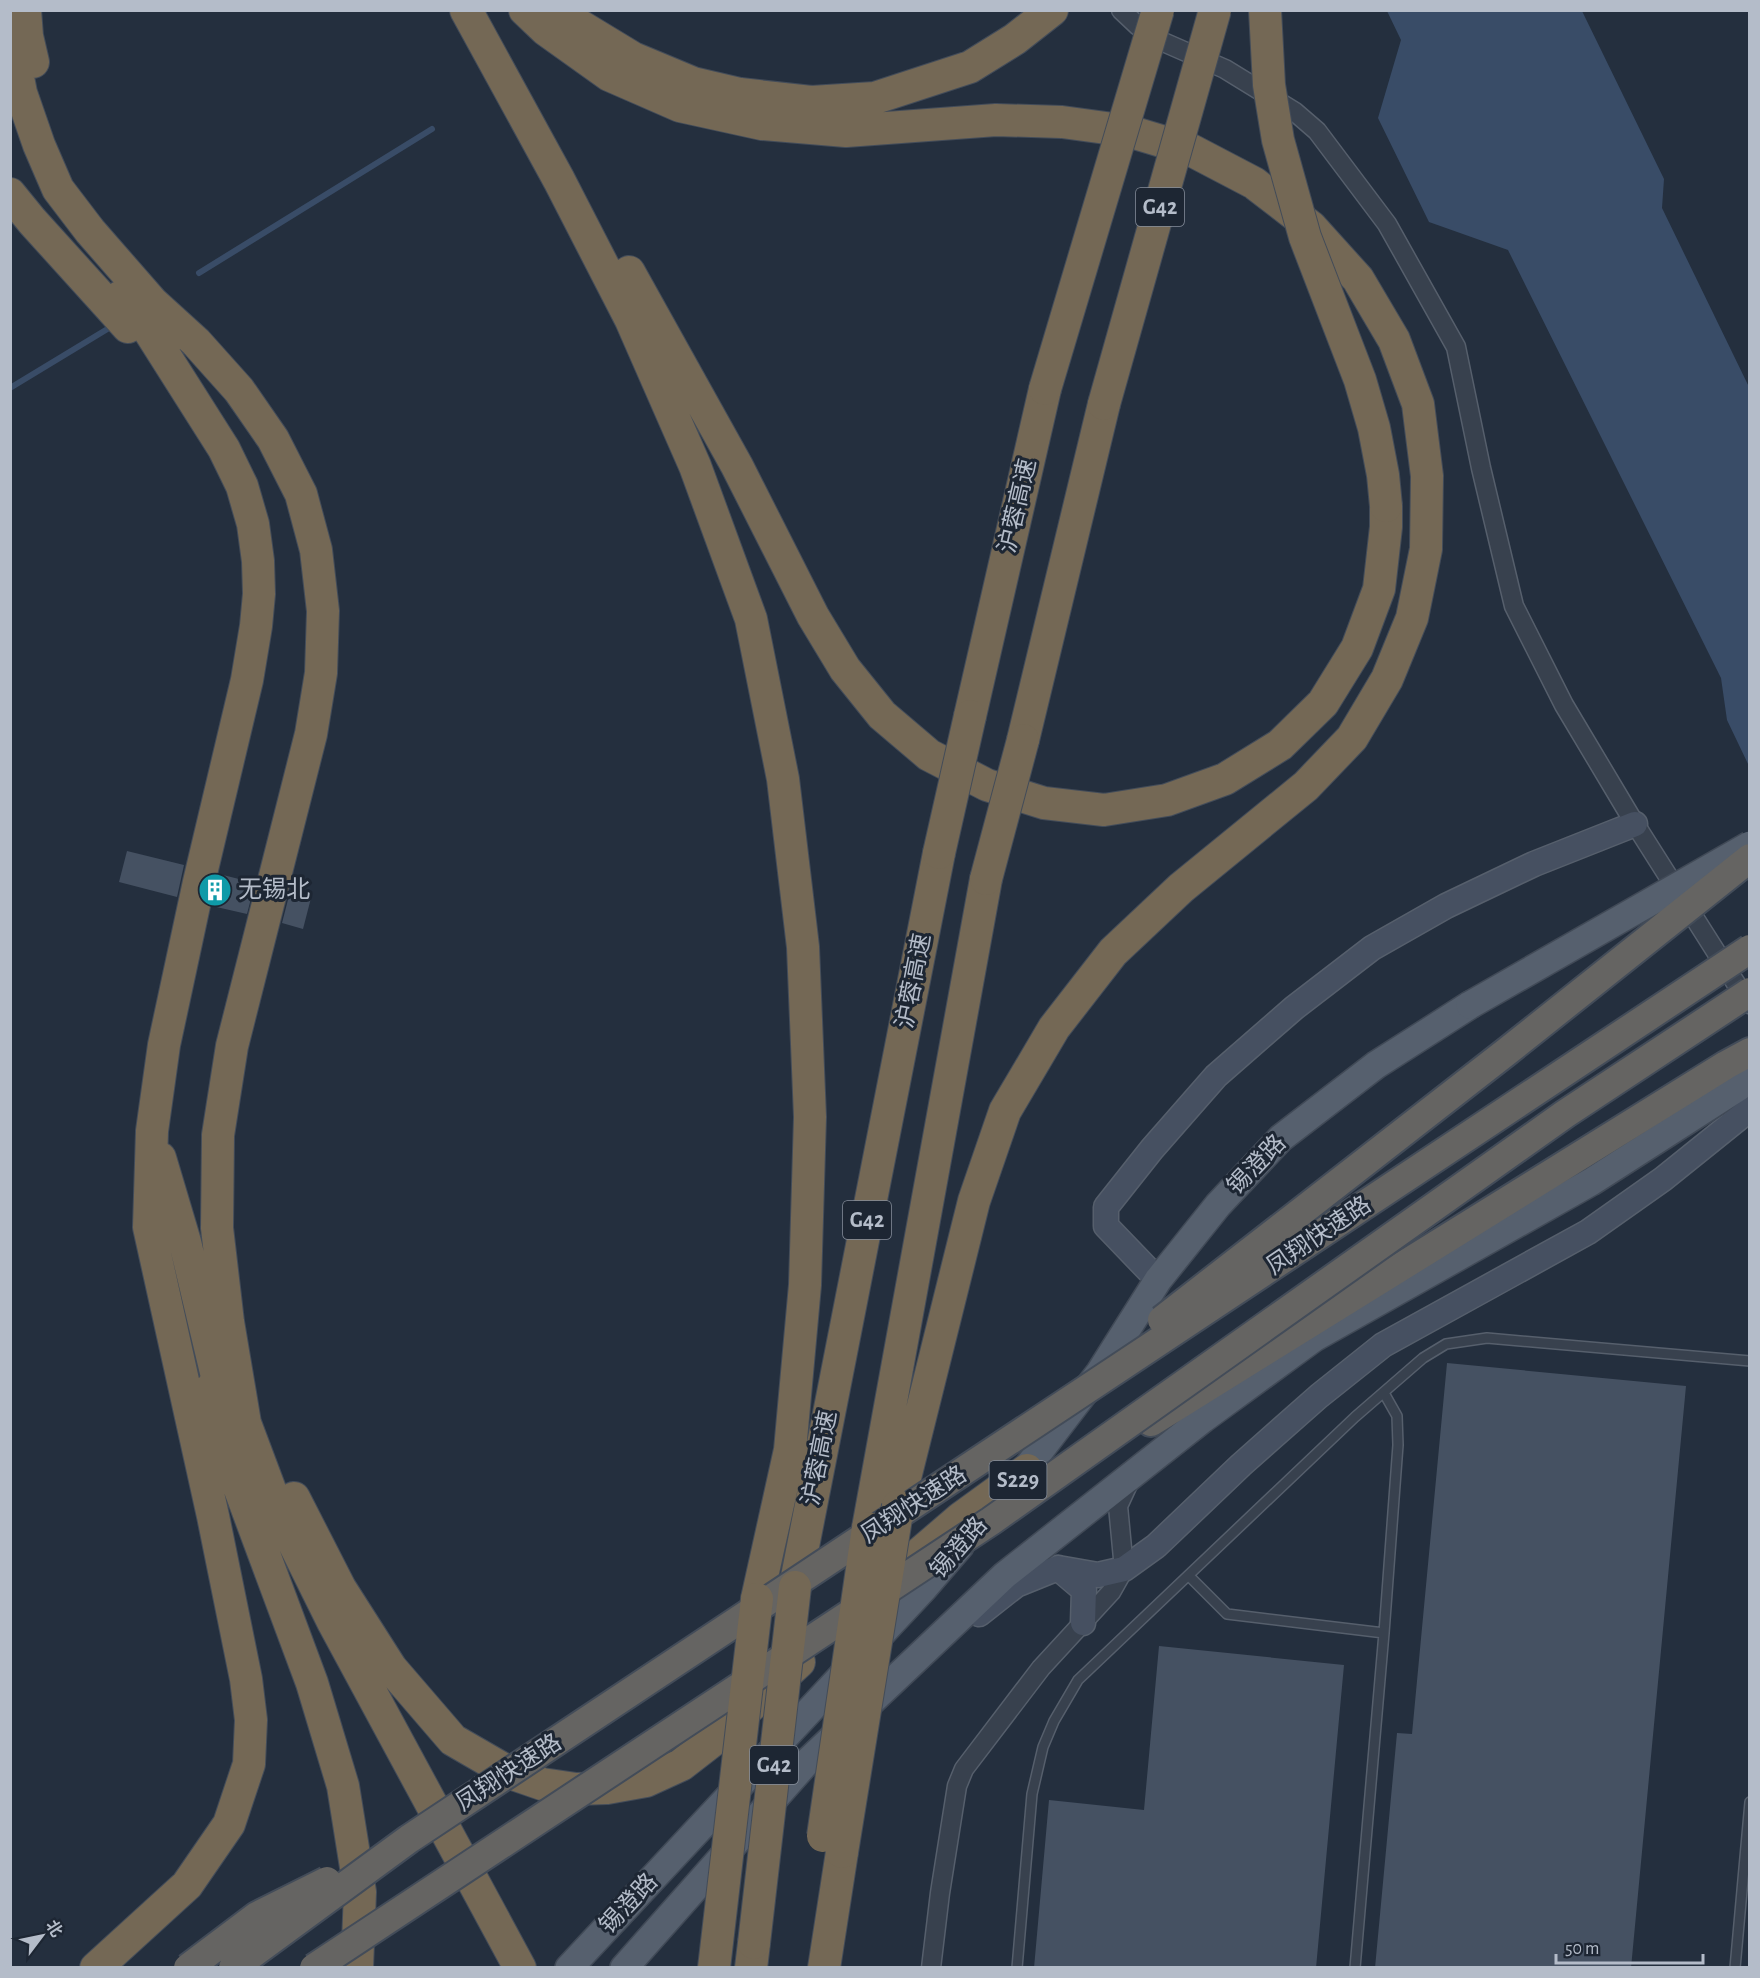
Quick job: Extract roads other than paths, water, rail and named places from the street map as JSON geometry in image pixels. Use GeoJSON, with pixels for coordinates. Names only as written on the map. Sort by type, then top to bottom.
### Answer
{"type":"FeatureCollection","features":[{"type":"Feature","properties":{"kind":"highway"},"geometry":{"type":"LineString","coordinates":[[25,10],[27,36],[43,102],[54,133],[77,177],[104,219],[196,342],[246,400],[273,440],[302,494],[316,550],[323,611],[321,673],[311,734],[232,1046],[218,1135],[217,1227],[228,1322],[296,1503],[288,1550]]}},
{"type":"Feature","properties":{"kind":"highway"},"geometry":{"type":"LineString","coordinates":[[465,10],[574,175],[737,466],[813,616],[845,669],[882,715],[929,755],[987,785],[1044,803],[1104,810],[1167,800],[1225,779],[1280,745],[1323,703],[1358,648],[1379,589],[1386,506],[1374,428],[1360,380],[1305,237],[1278,140],[1269,85],[1265,10]]}},
{"type":"Feature","properties":{"kind":"highway"},"geometry":{"type":"LineString","coordinates":[[525,10],[546,30],[609,75],[680,106],[762,124],[846,131],[996,120],[1062,122],[1128,131],[1191,150],[1254,183],[1311,227],[1358,279],[1394,340],[1418,404],[1427,476],[1426,549],[1412,618],[1387,679],[1352,738],[1306,786],[1181,888],[1113,952],[1054,1028],[1005,1111],[974,1201],[898,1506],[831,1853],[824,1968]]}},
{"type":"Feature","properties":{"kind":"highway"},"geometry":{"type":"LineString","coordinates":[[561,10],[577,24],[633,58],[693,83],[740,94],[811,102],[875,98],[970,67],[1015,39],[1052,10]]}},
{"type":"Feature","properties":{"kind":"highway","name":"沪蓉高速"},"geometry":{"type":"LineString","coordinates":[[753,1955],[795,1587],[939,853],[1045,389],[1158,10]]}},
{"type":"Feature","properties":{"kind":"highway","name":"G42"},"geometry":{"type":"LineString","coordinates":[[809,1968],[831,1853],[868,1528],[986,879],[1023,740],[1104,404],[1215,10]]}},
{"type":"Feature","properties":{"kind":"highway"},"geometry":{"type":"LineString","coordinates":[[10,36],[21,93],[39,145],[58,189],[90,231],[152,302],[196,342]]}},
{"type":"Feature","properties":{"kind":"highway"},"geometry":{"type":"LineString","coordinates":[[482,37],[631,320],[695,466],[751,619],[783,779],[803,947],[810,1117],[805,1284],[790,1450],[757,1599],[714,1968]]}},
{"type":"Feature","properties":{"kind":"highway"},"geometry":{"type":"LineString","coordinates":[[10,126],[21,154],[46,201],[79,249],[148,329],[224,449],[242,486],[253,524],[258,561],[259,594],[247,680],[201,871],[164,1045],[152,1131],[149,1227],[213,1516],[246,1678],[251,1720],[249,1764],[229,1824],[187,1885],[96,1968]]}},
{"type":"Feature","properties":{"kind":"highway"},"geometry":{"type":"LineString","coordinates":[[10,194],[201,412]]}},
{"type":"Feature","properties":{"kind":"highway"},"geometry":{"type":"LineString","coordinates":[[978,1463],[1460,1088],[1749,858]]}},
{"type":"Feature","properties":{"kind":"highway","name":"凤翔快速路"},"geometry":{"type":"LineString","coordinates":[[233,1968],[425,1831],[1749,949]]}},
{"type":"Feature","properties":{"kind":"highway","name":"凤翔快速路"},"geometry":{"type":"LineString","coordinates":[[314,1968],[992,1521],[1566,1114],[1749,992]]}},
{"type":"Feature","properties":{"kind":"highway"},"geometry":{"type":"LineString","coordinates":[[992,1521],[1749,1052]]}},
{"type":"Feature","properties":{"kind":"highway"},"geometry":{"type":"LineString","coordinates":[[152,1131],[185,1242],[209,1350],[219,1433],[288,1550],[425,1831],[496,1968]]}},
{"type":"Feature","properties":{"kind":"highway"},"geometry":{"type":"LineString","coordinates":[[325,1626],[391,1668],[453,1740],[510,1773],[542,1785],[576,1789],[607,1788],[646,1781],[681,1765],[712,1742],[896,1573],[961,1518],[1027,1470]]}},
{"type":"Feature","properties":{"kind":"highway"},"geometry":{"type":"LineString","coordinates":[[288,1550],[340,1587],[325,1626],[312,1683],[343,1786],[360,1892],[357,1968]]}},
{"type":"Feature","properties":{"kind":"highway"},"geometry":{"type":"LineString","coordinates":[[188,1968],[257,1916],[425,1831]]}},
{"type":"Feature","properties":{"kind":"highway"},"geometry":{"type":"LineString","coordinates":[[425,1831],[520,1968]]}},
{"type":"Feature","properties":{"kind":"main road"},"geometry":{"type":"LineString","coordinates":[[1158,1280],[1106,1226],[1106,1207],[1152,1149],[1216,1076],[1294,1008],[1372,948],[1466,897],[1534,864],[1635,824]]}},
{"type":"Feature","properties":{"kind":"main road","name":"锡澄路"},"geometry":{"type":"LineString","coordinates":[[569,1968],[924,1588],[1027,1470],[1100,1372],[1158,1280],[1218,1205],[1281,1138],[1376,1065],[1470,1005],[1749,844]]}},
{"type":"Feature","properties":{"kind":"main road","name":"锡澄路"},"geometry":{"type":"LineString","coordinates":[[624,1968],[804,1765],[1005,1575],[1203,1419],[1314,1338],[1591,1182],[1749,1080]]}},
{"type":"Feature","properties":{"kind":"main road"},"geometry":{"type":"LineString","coordinates":[[896,1678],[1016,1585],[1058,1568],[1098,1575],[1124,1569],[1156,1546],[1240,1465],[1319,1396],[1383,1346],[1588,1232],[1662,1179],[1749,1109]]}},
{"type":"Feature","properties":{"kind":"main road"},"geometry":{"type":"LineString","coordinates":[[1058,1568],[1084,1590],[1083,1623]]}},
{"type":"Feature","properties":{"kind":"street"},"geometry":{"type":"LineString","coordinates":[[1122,10],[1138,26],[1161,41],[1225,69],[1295,112],[1317,131],[1387,224],[1456,347],[1481,468],[1514,606],[1564,705],[1635,824],[1749,1005]]}},
{"type":"Feature","properties":{"kind":"street"},"geometry":{"type":"LineString","coordinates":[[931,1968],[957,1786],[964,1769],[1041,1668],[1111,1592],[1124,1569],[1118,1506],[1133,1474]]}},
{"type":"Feature","properties":{"kind":"lane"},"geometry":{"type":"LineString","coordinates":[[1017,1968],[1032,1794],[1043,1747],[1054,1721],[1078,1680],[1354,1417],[1423,1358],[1446,1344],[1487,1338],[1749,1361]]}},
{"type":"Feature","properties":{"kind":"lane"},"geometry":{"type":"LineString","coordinates":[[1355,1968],[1398,1445],[1397,1416],[1384,1393]]}},
{"type":"Feature","properties":{"kind":"lane"},"geometry":{"type":"LineString","coordinates":[[1189,1576],[1227,1614],[1384,1633]]}},
{"type":"Feature","properties":{"kind":"lane"},"geometry":{"type":"LineString","coordinates":[[1734,1968],[1749,1802]]}},
{"type":"Feature","properties":{"kind":"water"},"geometry":{"type":"Polygon","coordinates":[[[1387,11],[1582,11],[1664,179],[1662,208],[1749,387],[1749,766],[1727,720],[1721,678],[1508,250],[1429,222],[1378,118],[1401,40],[1387,11]]]}},
{"type":"Feature","properties":{"kind":"waterway"},"geometry":{"type":"LineString","coordinates":[[199,273],[432,129]]}},
{"type":"Feature","properties":{"kind":"waterway"},"geometry":{"type":"LineString","coordinates":[[10,388],[114,325]]}},
{"type":"Feature","properties":{"kind":"place","name":"无锡北"},"geometry":{"type":"Point","coordinates":[215,890]}}]}
